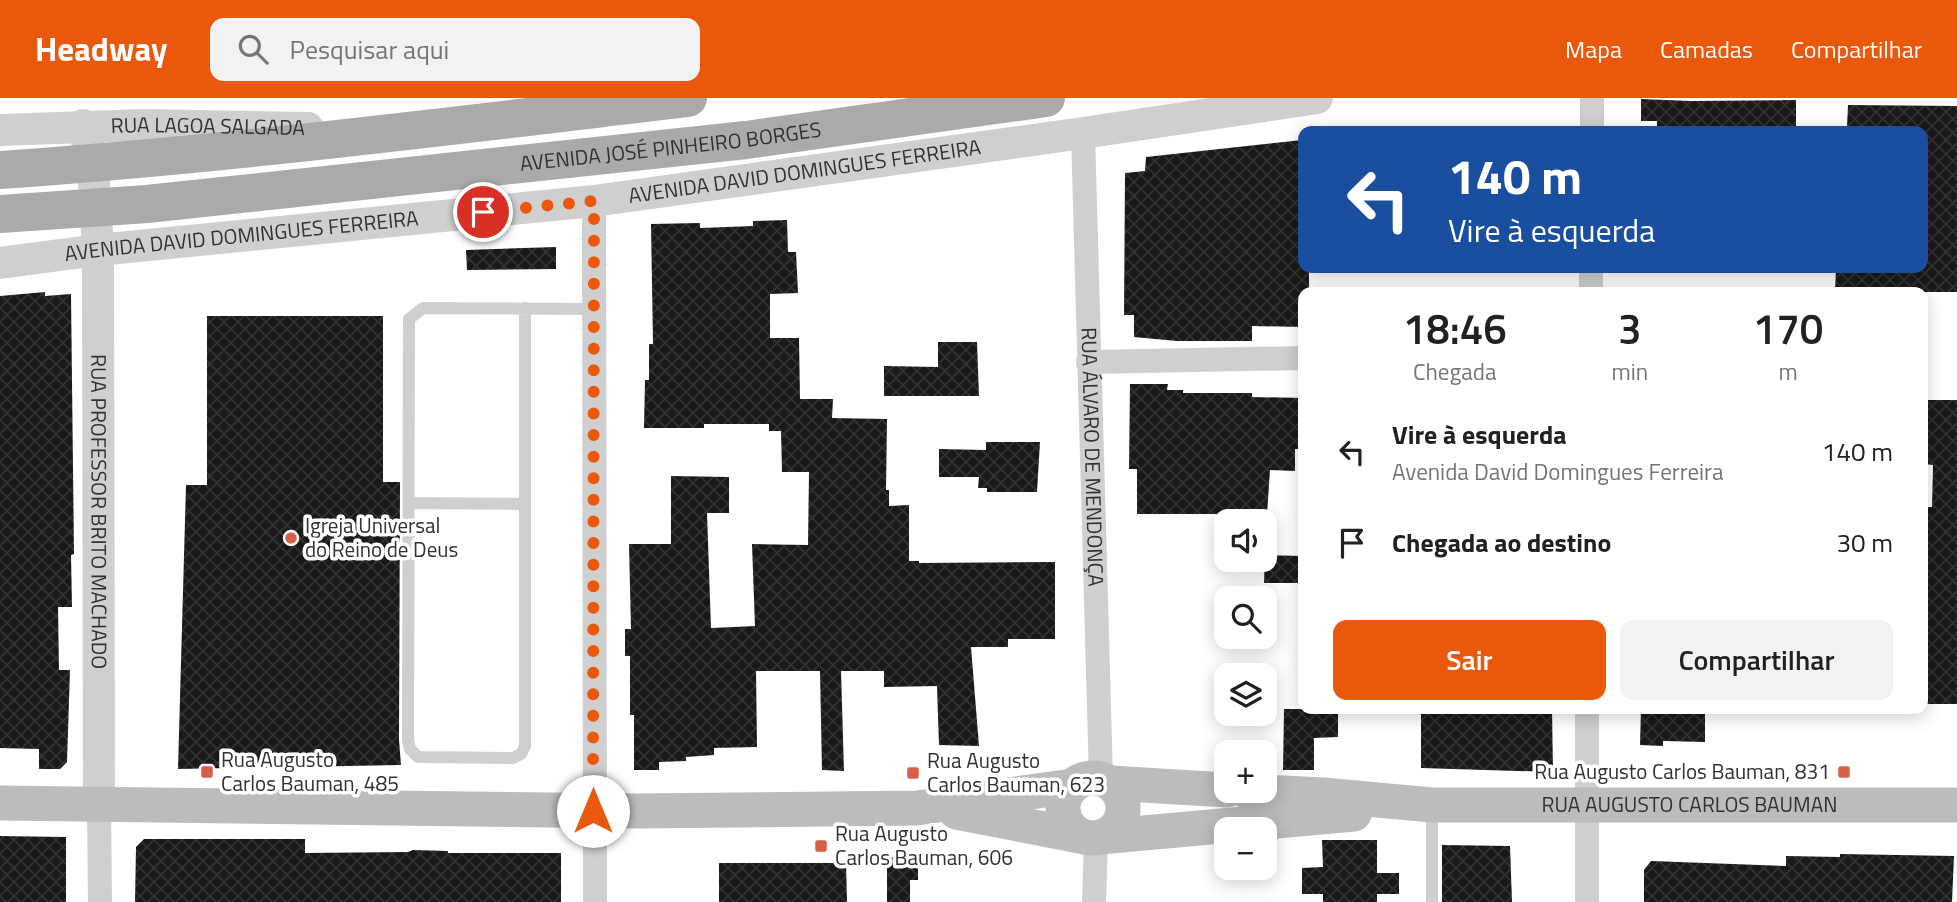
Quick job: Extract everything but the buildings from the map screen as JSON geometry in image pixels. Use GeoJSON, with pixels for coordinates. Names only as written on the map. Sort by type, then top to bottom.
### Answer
{"type":"FeatureCollection","features":[{"type":"Feature","properties":{"kind":"main road"},"geometry":{"type":"LineString","coordinates":[[0,170],[262,148],[688,98]]}},
{"type":"Feature","properties":{"kind":"main road","name":"AVENIDA JOSÉ PINHEIRO BORGES"},"geometry":{"type":"LineString","coordinates":[[0,214],[96,208],[746,140],[1046,98]]}},
{"type":"Feature","properties":{"kind":"main road"},"geometry":{"type":"LineString","coordinates":[[1095,783],[1121,798],[1122,818],[1117,827],[1094,837],[1070,827],[1064,801],[1095,783]]}},
{"type":"Feature","properties":{"kind":"main road","name":"RUA AUGUSTO CARLOS BAUMAN"},"geometry":{"type":"LineString","coordinates":[[0,803],[593,811],[932,808],[1095,783],[1214,789]]}},
{"type":"Feature","properties":{"kind":"main road","name":"RUA AUGUSTO CARLOS BAUMAN"},"geometry":{"type":"LineString","coordinates":[[1277,793],[1428,805],[1957,805]]}},
{"type":"Feature","properties":{"kind":"main road","name":"RUA AUGUSTO CARLOS BAUMAN"},"geometry":{"type":"LineString","coordinates":[[932,808],[1094,837],[1428,805]]}},
{"type":"Feature","properties":{"kind":"street","name":"AVENIDA DAVID DOMINGUES FERREIRA"},"geometry":{"type":"LineString","coordinates":[[0,263],[98,250],[594,201],[1083,134],[1317,98]]}},
{"type":"Feature","properties":{"kind":"street"},"geometry":{"type":"LineString","coordinates":[[1592,98],[1592,126]]}},
{"type":"Feature","properties":{"kind":"street","name":"RUA LAGOA SALGADA"},"geometry":{"type":"LineString","coordinates":[[0,130],[83,125],[418,130]]}},
{"type":"Feature","properties":{"kind":"street","name":"RUA PROFESSOR BRITO MACHADO"},"geometry":{"type":"LineString","coordinates":[[83,125],[93,164],[98,250],[100,902]]}},
{"type":"Feature","properties":{"kind":"street","name":"RUA ÁLVARO DE MENDONÇA"},"geometry":{"type":"LineString","coordinates":[[1083,134],[1095,783]]}},
{"type":"Feature","properties":{"kind":"street"},"geometry":{"type":"LineString","coordinates":[[594,201],[595,902]]}},
{"type":"Feature","properties":{"kind":"street"},"geometry":{"type":"LineString","coordinates":[[1088,362],[1298,358]]}},
{"type":"Feature","properties":{"kind":"street"},"geometry":{"type":"LineString","coordinates":[[1587,714],[1587,902]]}},
{"type":"Feature","properties":{"kind":"street"},"geometry":{"type":"LineString","coordinates":[[1094,837],[1094,902]]}},
{"type":"Feature","properties":{"kind":"lane"},"geometry":{"type":"LineString","coordinates":[[525,309],[525,746],[521,754],[513,758],[418,757],[410,749],[409,319],[424,307],[594,309]]}},
{"type":"Feature","properties":{"kind":"lane"},"geometry":{"type":"LineString","coordinates":[[409,503],[526,504]]}},
{"type":"Feature","properties":{"kind":"lane"},"geometry":{"type":"LineString","coordinates":[[1428,805],[1432,902]]}},
{"type":"Feature","properties":{"kind":"place","name":"Igreja Universal do Reino de Deus"},"geometry":{"type":"Point","coordinates":[291,538]}},
{"type":"Feature","properties":{"kind":"place","name":"Rua Augusto Carlos Bauman, 485"},"geometry":{"type":"Point","coordinates":[207,772]}},
{"type":"Feature","properties":{"kind":"place","name":"Rua Augusto Carlos Bauman, 831"},"geometry":{"type":"Point","coordinates":[1844,772]}},
{"type":"Feature","properties":{"kind":"place","name":"Rua Augusto Carlos Bauman, 623"},"geometry":{"type":"Point","coordinates":[913,773]}},
{"type":"Feature","properties":{"kind":"place","name":"Rua Augusto Carlos Bauman, 606"},"geometry":{"type":"Point","coordinates":[821,846]}},
{"type":"Feature","properties":{"kind":"route"},"geometry":{"type":"LineString","coordinates":[[483,212],[594,201],[593,811]]}}]}
